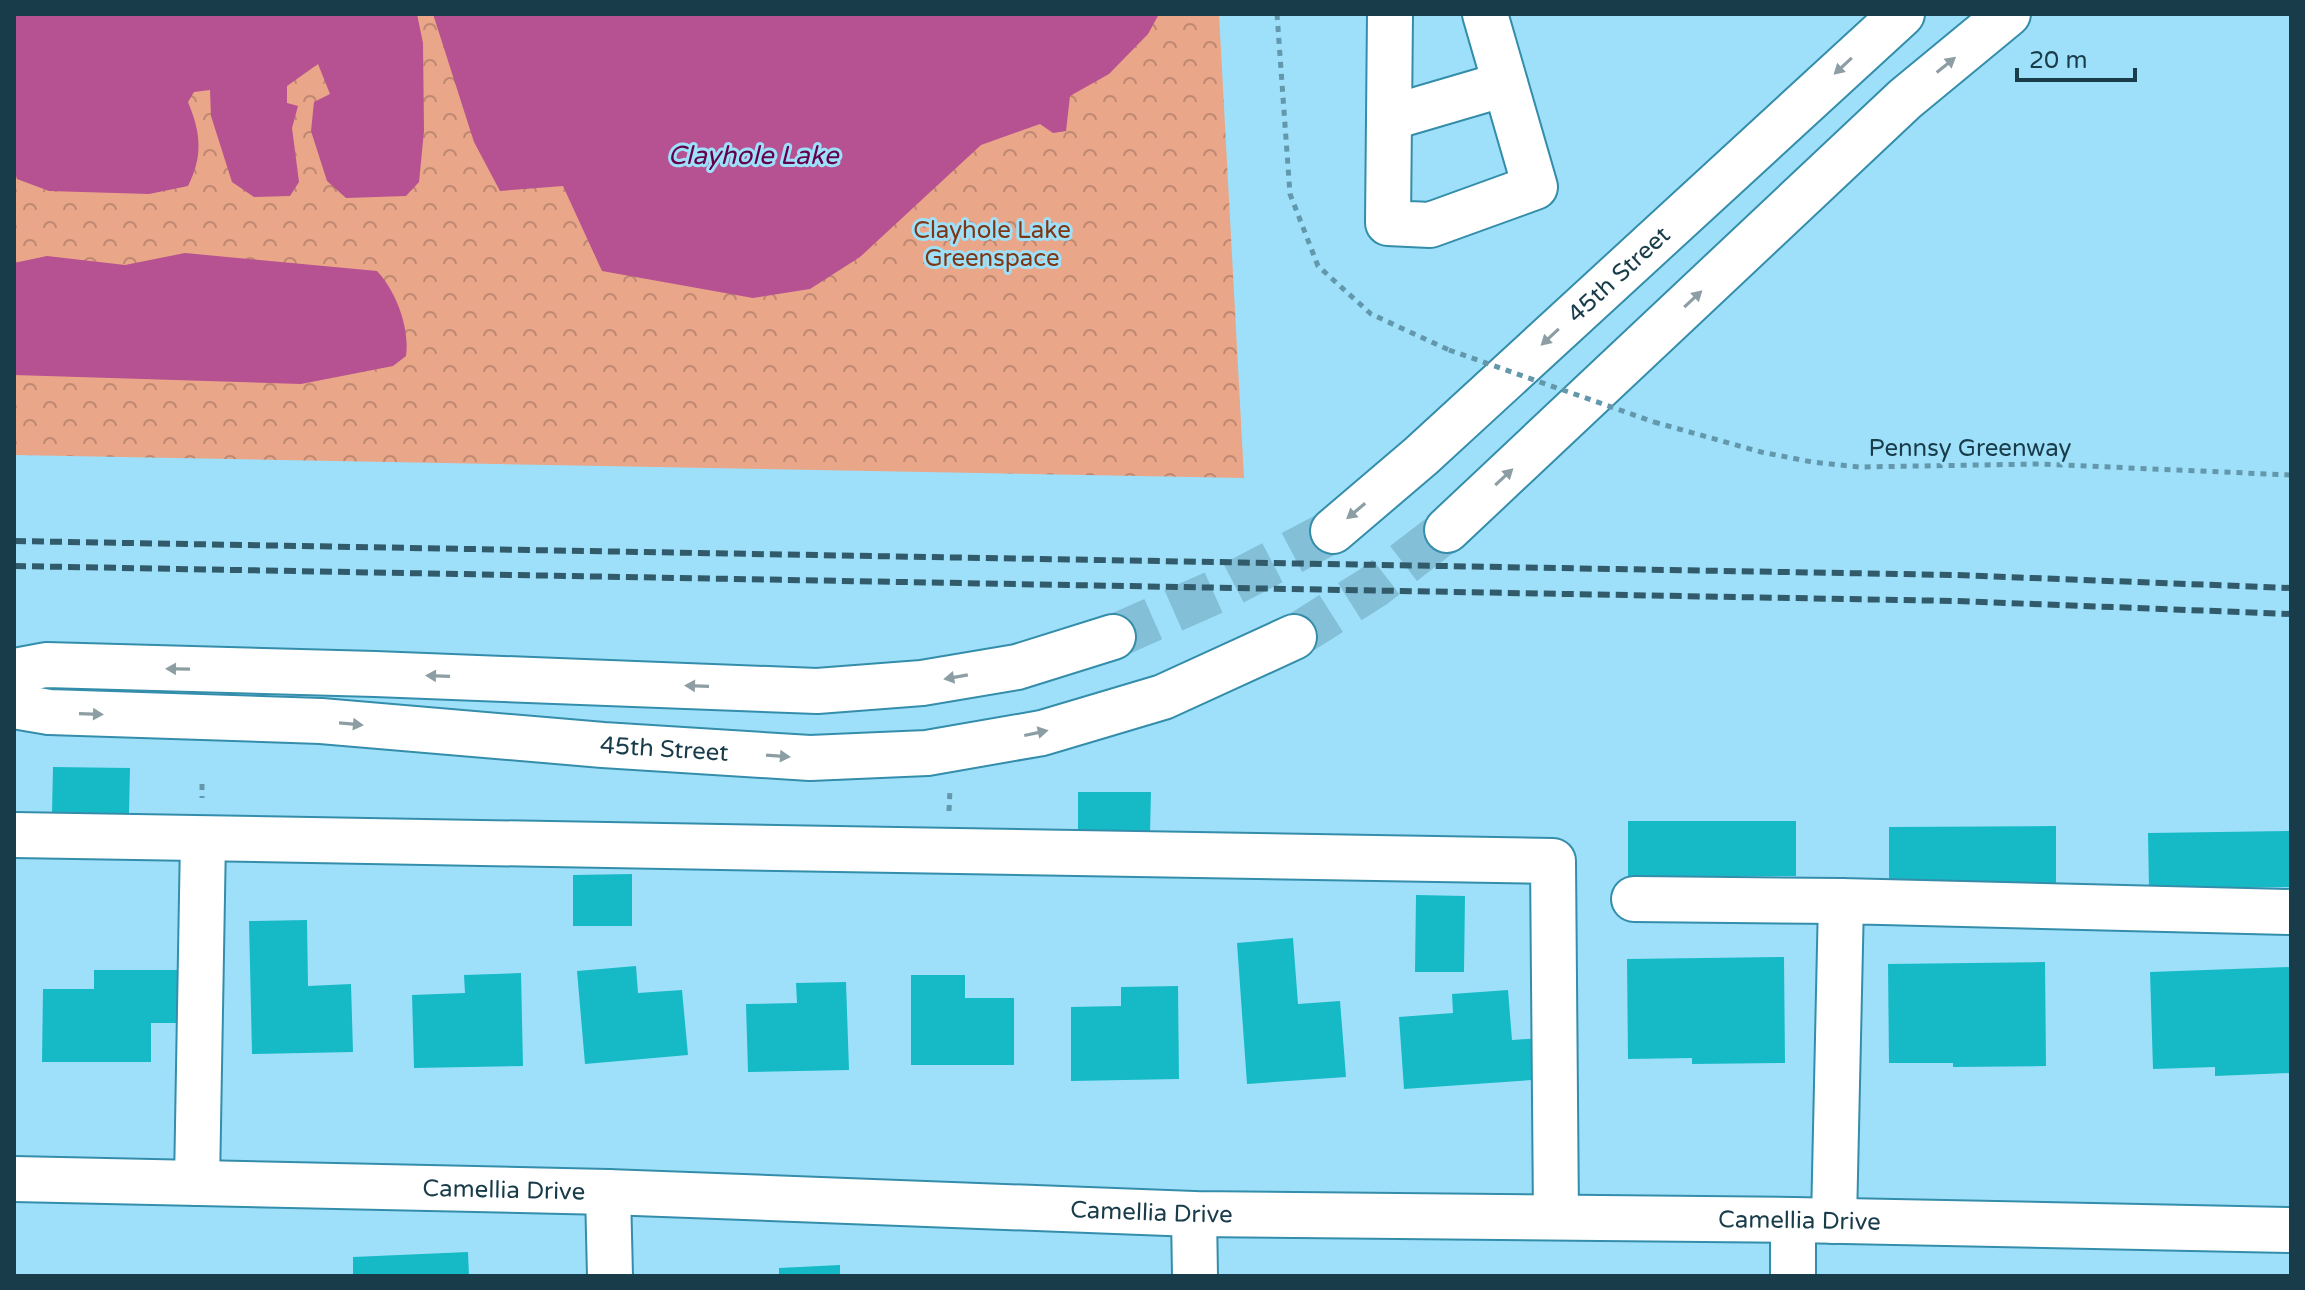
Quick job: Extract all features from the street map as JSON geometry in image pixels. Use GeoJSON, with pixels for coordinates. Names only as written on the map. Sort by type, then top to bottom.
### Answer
{"type":"FeatureCollection","features":[{"type":"Feature","properties":{"kind":"main road"},"geometry":{"type":"LineString","coordinates":[[1390,14],[1388,223],[1430,225],[1535,187],[1485,14]]}},
{"type":"Feature","properties":{"kind":"main road","name":"45th Street"},"geometry":{"type":"LineString","coordinates":[[1333,531],[1421,456],[1902,14]]}},
{"type":"Feature","properties":{"kind":"main road"},"geometry":{"type":"LineString","coordinates":[[1447,530],[1905,99],[2008,14]]}},
{"type":"Feature","properties":{"kind":"main road"},"geometry":{"type":"LineString","coordinates":[[1389,118],[1505,84]]}},
{"type":"Feature","properties":{"kind":"main road"},"geometry":{"type":"LineString","coordinates":[[14,671],[46,665],[817,691],[922,683],[1017,667],[1113,637]]}},
{"type":"Feature","properties":{"kind":"main road","name":"45th Street"},"geometry":{"type":"LineString","coordinates":[[14,706],[49,712],[321,721],[603,745],[810,758],[927,753],[1042,733],[1163,697],[1294,637]]}},
{"type":"Feature","properties":{"kind":"main road"},"geometry":{"type":"LineString","coordinates":[[14,835],[1553,861],[1556,1217]]}},
{"type":"Feature","properties":{"kind":"main road"},"geometry":{"type":"LineString","coordinates":[[197,1183],[203,839]]}},
{"type":"Feature","properties":{"kind":"main road"},"geometry":{"type":"LineString","coordinates":[[1634,899],[2291,912]]}},
{"type":"Feature","properties":{"kind":"main road"},"geometry":{"type":"LineString","coordinates":[[1793,1276],[1813,1220],[1841,901]]}},
{"type":"Feature","properties":{"kind":"main road","name":"Camellia Drive"},"geometry":{"type":"LineString","coordinates":[[14,1179],[608,1192],[1194,1214],[1813,1220],[2291,1230]]}},
{"type":"Feature","properties":{"kind":"main road"},"geometry":{"type":"LineString","coordinates":[[608,1192],[610,1276]]}},
{"type":"Feature","properties":{"kind":"main road"},"geometry":{"type":"LineString","coordinates":[[1194,1214],[1195,1276]]}},
{"type":"Feature","properties":{"kind":"path","name":"Pennsy Greenway"},"geometry":{"type":"LineString","coordinates":[[1277,14],[1290,194],[1318,266],[1371,314],[1449,350],[1654,422],[1761,452],[1812,462],[1859,467],[2040,464],[2291,475]]}},
{"type":"Feature","properties":{"kind":"green space","name":"Clayhole Lake Greenspace"},"geometry":{"type":"Polygon","coordinates":[[[14,14],[1219,14],[1244,478],[14,455],[14,14]]]}},
{"type":"Feature","properties":{"kind":"water"},"geometry":{"type":"Polygon","coordinates":[[[14,14],[417,14],[423,43],[424,131],[419,182],[406,196],[346,198],[327,181],[311,131],[314,102],[330,94],[318,64],[287,86],[287,103],[298,106],[292,128],[299,182],[290,196],[254,197],[232,182],[211,116],[210,90],[194,92],[188,102],[196,124],[198,154],[188,186],[149,194],[49,191],[17,179],[14,170],[14,14]]]}},
{"type":"Feature","properties":{"kind":"water","name":"Clayhole Lake"},"geometry":{"type":"Polygon","coordinates":[[[433,14],[1159,14],[1148,34],[1109,74],[1070,96],[1066,131],[1053,133],[1040,124],[981,145],[860,257],[810,289],[753,298],[602,271],[563,186],[500,191],[474,142],[433,14]]]}},
{"type":"Feature","properties":{"kind":"water"},"geometry":{"type":"Polygon","coordinates":[[[185,253],[377,271],[400,310],[406,334],[406,356],[393,366],[301,384],[14,375],[14,263],[47,256],[125,265],[185,253]]]}},
{"type":"Feature","properties":{"kind":"building"},"geometry":{"type":"Polygon","coordinates":[[[53,767],[130,768],[129,814],[52,813],[53,767]]]}},
{"type":"Feature","properties":{"kind":"building"},"geometry":{"type":"Polygon","coordinates":[[[1078,792],[1151,792],[1150,833],[1078,833],[1078,792]]]}},
{"type":"Feature","properties":{"kind":"building"},"geometry":{"type":"Polygon","coordinates":[[[1628,821],[1796,821],[1796,876],[1628,877],[1628,821]]]}},
{"type":"Feature","properties":{"kind":"building"},"geometry":{"type":"Polygon","coordinates":[[[2056,826],[2056,883],[1889,883],[1889,827],[2056,826]]]}},
{"type":"Feature","properties":{"kind":"building"},"geometry":{"type":"Polygon","coordinates":[[[2291,831],[2291,887],[2149,889],[2148,833],[2291,831]]]}},
{"type":"Feature","properties":{"kind":"building"},"geometry":{"type":"Polygon","coordinates":[[[632,874],[632,926],[573,926],[573,875],[632,874]]]}},
{"type":"Feature","properties":{"kind":"building"},"geometry":{"type":"Polygon","coordinates":[[[1416,895],[1465,896],[1464,972],[1415,972],[1416,895]]]}},
{"type":"Feature","properties":{"kind":"building"},"geometry":{"type":"Polygon","coordinates":[[[307,920],[308,986],[351,984],[353,1052],[252,1054],[249,921],[307,920]]]}},
{"type":"Feature","properties":{"kind":"building"},"geometry":{"type":"Polygon","coordinates":[[[1293,938],[1298,1004],[1340,1001],[1346,1077],[1247,1084],[1237,943],[1293,938]]]}},
{"type":"Feature","properties":{"kind":"building"},"geometry":{"type":"Polygon","coordinates":[[[1784,957],[1785,1063],[1692,1064],[1692,1058],[1628,1059],[1627,959],[1784,957]]]}},
{"type":"Feature","properties":{"kind":"building"},"geometry":{"type":"Polygon","coordinates":[[[2045,962],[2046,1066],[1953,1067],[1953,1063],[1889,1063],[1888,964],[2045,962]]]}},
{"type":"Feature","properties":{"kind":"building"},"geometry":{"type":"Polygon","coordinates":[[[636,966],[638,993],[682,990],[688,1055],[585,1064],[577,971],[636,966]]]}},
{"type":"Feature","properties":{"kind":"building"},"geometry":{"type":"Polygon","coordinates":[[[2291,967],[2291,1073],[2215,1076],[2215,1067],[2153,1069],[2150,972],[2291,967]]]}},
{"type":"Feature","properties":{"kind":"building"},"geometry":{"type":"Polygon","coordinates":[[[94,970],[188,970],[188,1023],[151,1023],[151,1062],[42,1062],[43,989],[94,989],[94,970]]]}},
{"type":"Feature","properties":{"kind":"building"},"geometry":{"type":"Polygon","coordinates":[[[521,973],[523,1066],[414,1068],[412,995],[465,993],[464,975],[521,973]]]}},
{"type":"Feature","properties":{"kind":"building"},"geometry":{"type":"Polygon","coordinates":[[[911,975],[965,975],[965,998],[1014,998],[1014,1065],[911,1065],[911,975]]]}},
{"type":"Feature","properties":{"kind":"building"},"geometry":{"type":"Polygon","coordinates":[[[846,982],[849,1070],[748,1072],[746,1004],[797,1003],[796,983],[846,982]]]}},
{"type":"Feature","properties":{"kind":"building"},"geometry":{"type":"Polygon","coordinates":[[[1178,986],[1179,1079],[1071,1081],[1071,1007],[1121,1006],[1121,987],[1178,986]]]}},
{"type":"Feature","properties":{"kind":"building"},"geometry":{"type":"Polygon","coordinates":[[[1508,990],[1512,1040],[1543,1038],[1546,1079],[1404,1089],[1399,1017],[1453,1013],[1452,994],[1508,990]]]}},
{"type":"Feature","properties":{"kind":"building"},"geometry":{"type":"Polygon","coordinates":[[[468,1252],[469,1276],[353,1276],[353,1257],[468,1252]]]}},
{"type":"Feature","properties":{"kind":"building"},"geometry":{"type":"Polygon","coordinates":[[[840,1265],[840,1276],[779,1276],[779,1268],[840,1265]]]}},
{"type":"Feature","properties":{"kind":"tunnel"},"geometry":{"type":"LineString","coordinates":[[1294,637],[1373,587],[1447,530]]}},
{"type":"Feature","properties":{"kind":"tunnel"},"geometry":{"type":"LineString","coordinates":[[1113,637],[1224,588],[1333,531]]}},
{"type":"Feature","properties":{"kind":"railway"},"geometry":{"type":"LineString","coordinates":[[14,541],[1955,575],[2291,588]]}},
{"type":"Feature","properties":{"kind":"railway"},"geometry":{"type":"LineString","coordinates":[[14,566],[1956,601],[2291,614]]}}]}
